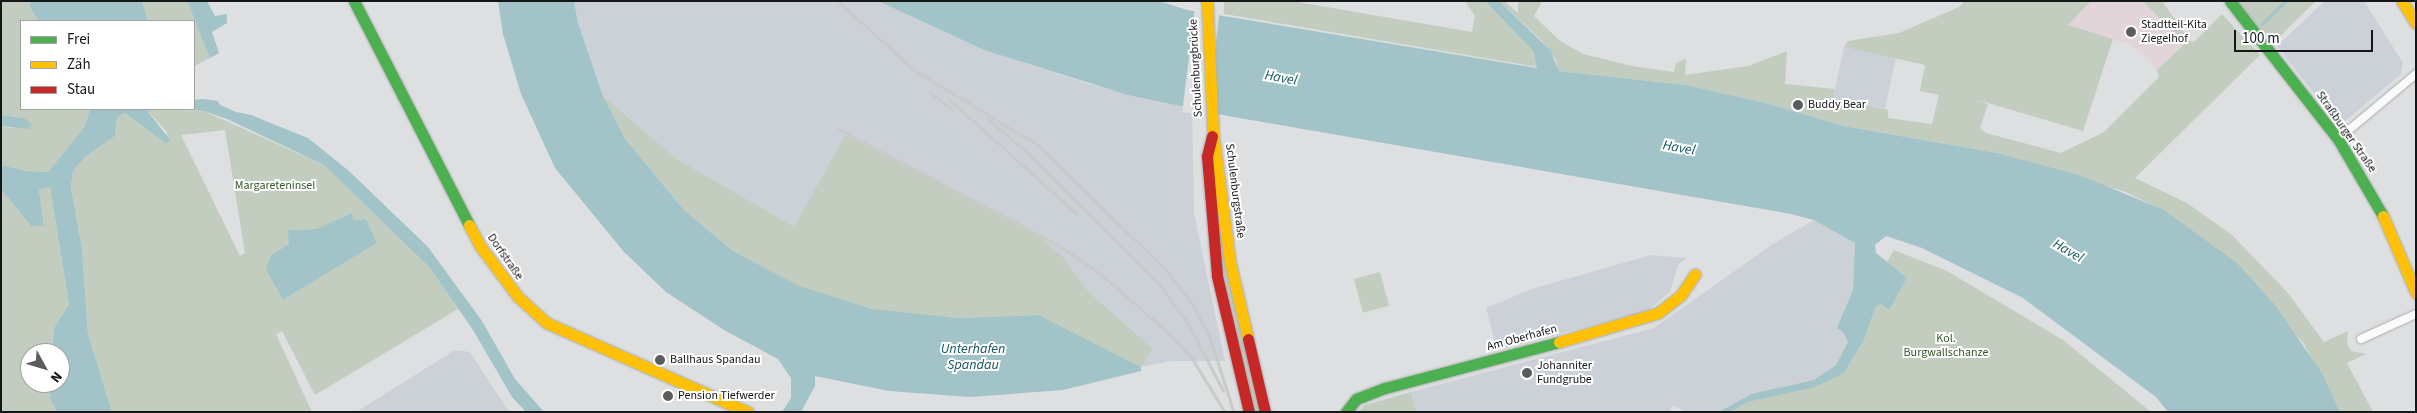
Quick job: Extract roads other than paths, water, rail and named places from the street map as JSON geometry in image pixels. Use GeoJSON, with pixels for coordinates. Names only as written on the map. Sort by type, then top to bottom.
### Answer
{"type":"FeatureCollection","features":[{"type":"Feature","properties":{"kind":"street","name":"Dorfstraße"},"geometry":{"type":"LineString","coordinates":[[354,1],[472,233],[511,290],[547,323],[748,412]]}},
{"type":"Feature","properties":{"kind":"street","name":"Schulenburgbrücke"},"geometry":{"type":"LineString","coordinates":[[1207,1],[1213,133]]}},
{"type":"Feature","properties":{"kind":"street","name":"Straßburger Straße"},"geometry":{"type":"LineString","coordinates":[[2230,1],[2338,139],[2380,207],[2416,293]]}},
{"type":"Feature","properties":{"kind":"street"},"geometry":{"type":"LineString","coordinates":[[2402,1],[2416,23]]}},
{"type":"Feature","properties":{"kind":"street"},"geometry":{"type":"LineString","coordinates":[[2338,139],[2416,74]]}},
{"type":"Feature","properties":{"kind":"street","name":"Schulenburgstraße"},"geometry":{"type":"LineString","coordinates":[[1213,133],[1207,156],[1210,220],[1217,276],[1249,412]]}},
{"type":"Feature","properties":{"kind":"street","name":"Schulenburgstraße"},"geometry":{"type":"LineString","coordinates":[[1213,133],[1230,262],[1265,412]]}},
{"type":"Feature","properties":{"kind":"street","name":"Am Oberhafen"},"geometry":{"type":"LineString","coordinates":[[1346,412],[1356,399],[1385,388],[1639,322],[1658,313],[1681,295],[1695,274]]}},
{"type":"Feature","properties":{"kind":"street"},"geometry":{"type":"LineString","coordinates":[[2361,339],[2416,314]]}},
{"type":"Feature","properties":{"kind":"water"},"geometry":{"type":"Polygon","coordinates":[[[32,1],[142,1],[148,20],[37,20],[29,6],[32,1]]]}},
{"type":"Feature","properties":{"kind":"water"},"geometry":{"type":"Polygon","coordinates":[[[187,1],[207,1],[215,16],[227,14],[227,23],[212,32],[219,53],[210,58],[187,1]]]}},
{"type":"Feature","properties":{"kind":"water","name":"Unterhafen Spandau"},"geometry":{"type":"Polygon","coordinates":[[[498,1],[574,1],[578,23],[603,96],[626,140],[684,210],[733,251],[799,286],[872,309],[957,318],[1039,315],[1141,367],[1141,371],[1063,390],[970,397],[889,391],[815,376],[815,386],[801,412],[782,412],[791,398],[791,378],[778,359],[724,330],[666,292],[624,252],[555,168],[521,94],[503,34],[498,1]]]}},
{"type":"Feature","properties":{"kind":"water","name":"Havel"},"geometry":{"type":"Polygon","coordinates":[[[878,1],[1159,1],[1187,10],[1537,68],[1534,52],[1485,1],[1499,1],[1550,50],[1559,71],[1686,85],[1766,103],[1844,126],[1997,153],[2082,176],[2164,210],[2237,263],[2275,305],[2322,373],[2340,412],[2168,412],[2156,397],[2023,298],[1922,248],[1886,236],[1875,245],[1876,253],[1907,278],[1889,310],[1880,304],[1876,306],[1864,340],[1844,373],[1815,387],[1748,402],[1730,412],[1719,412],[1751,394],[1814,380],[1836,365],[1848,342],[1843,332],[1837,328],[1853,290],[1855,243],[1814,220],[1791,214],[1228,116],[1128,95],[984,50],[878,1]]]}},
{"type":"Feature","properties":{"kind":"water"},"geometry":{"type":"Polygon","coordinates":[[[195,100],[218,101],[220,105],[236,112],[251,115],[308,138],[349,171],[428,247],[482,321],[515,379],[544,412],[526,412],[512,397],[473,330],[429,267],[324,165],[227,119],[204,111],[190,110],[195,110],[195,100]]]}},
{"type":"Feature","properties":{"kind":"water"},"geometry":{"type":"Polygon","coordinates":[[[90,110],[147,110],[170,140],[166,144],[125,113],[117,118],[115,136],[85,157],[73,171],[71,187],[82,249],[88,334],[112,412],[57,412],[50,399],[50,393],[70,393],[70,343],[53,343],[54,328],[69,304],[50,187],[39,190],[44,226],[31,226],[1,189],[1,165],[27,171],[48,172],[85,126],[90,110]]]}},
{"type":"Feature","properties":{"kind":"water"},"geometry":{"type":"Polygon","coordinates":[[[1,115],[24,118],[32,124],[30,129],[1,126],[1,115]]]}},
{"type":"Feature","properties":{"kind":"water"},"geometry":{"type":"Polygon","coordinates":[[[351,213],[354,220],[366,219],[377,243],[283,300],[266,269],[271,255],[289,244],[288,230],[316,229],[351,213]]]}},
{"type":"Feature","properties":{"kind":"waterway"},"geometry":{"type":"LineString","coordinates":[[2262,24],[2286,1]]}},
{"type":"Feature","properties":{"kind":"railway"},"geometry":{"type":"LineString","coordinates":[[838,1],[920,75]]}},
{"type":"Feature","properties":{"kind":"railway"},"geometry":{"type":"LineString","coordinates":[[916,71],[1038,145],[1167,271],[1193,304],[1210,337],[1234,412]]}},
{"type":"Feature","properties":{"kind":"railway"},"geometry":{"type":"LineString","coordinates":[[930,92],[952,110]]}},
{"type":"Feature","properties":{"kind":"railway"},"geometry":{"type":"LineString","coordinates":[[949,99],[1077,214]]}},
{"type":"Feature","properties":{"kind":"railway"},"geometry":{"type":"LineString","coordinates":[[988,119],[1030,155],[1157,281],[1188,323],[1223,390]]}},
{"type":"Feature","properties":{"kind":"railway"},"geometry":{"type":"LineString","coordinates":[[839,129],[1058,245],[1102,275],[1169,333],[1192,358],[1225,412]]}},
{"type":"Feature","properties":{"kind":"place","name":"Stadtteil-Kita Ziegelhof"},"geometry":{"type":"Point","coordinates":[2131,32]}},
{"type":"Feature","properties":{"kind":"place","name":"Buddy Bear"},"geometry":{"type":"Point","coordinates":[1798,105]}},
{"type":"Feature","properties":{"kind":"place","name":"Ballhaus Spandau"},"geometry":{"type":"Point","coordinates":[660,360]}},
{"type":"Feature","properties":{"kind":"place","name":"Johanniter Fundgrube"},"geometry":{"type":"Point","coordinates":[1527,373]}},
{"type":"Feature","properties":{"kind":"place","name":"Pension Tiefwerder"},"geometry":{"type":"Point","coordinates":[668,396]}},
{"type":"Feature","properties":{"kind":"park label","name":"Margareteninsel"},"geometry":{"type":"Point","coordinates":[275,186]}},
{"type":"Feature","properties":{"kind":"park label","name":"Kol. Burgwallschanze"},"geometry":{"type":"Point","coordinates":[1946,346]}}]}
